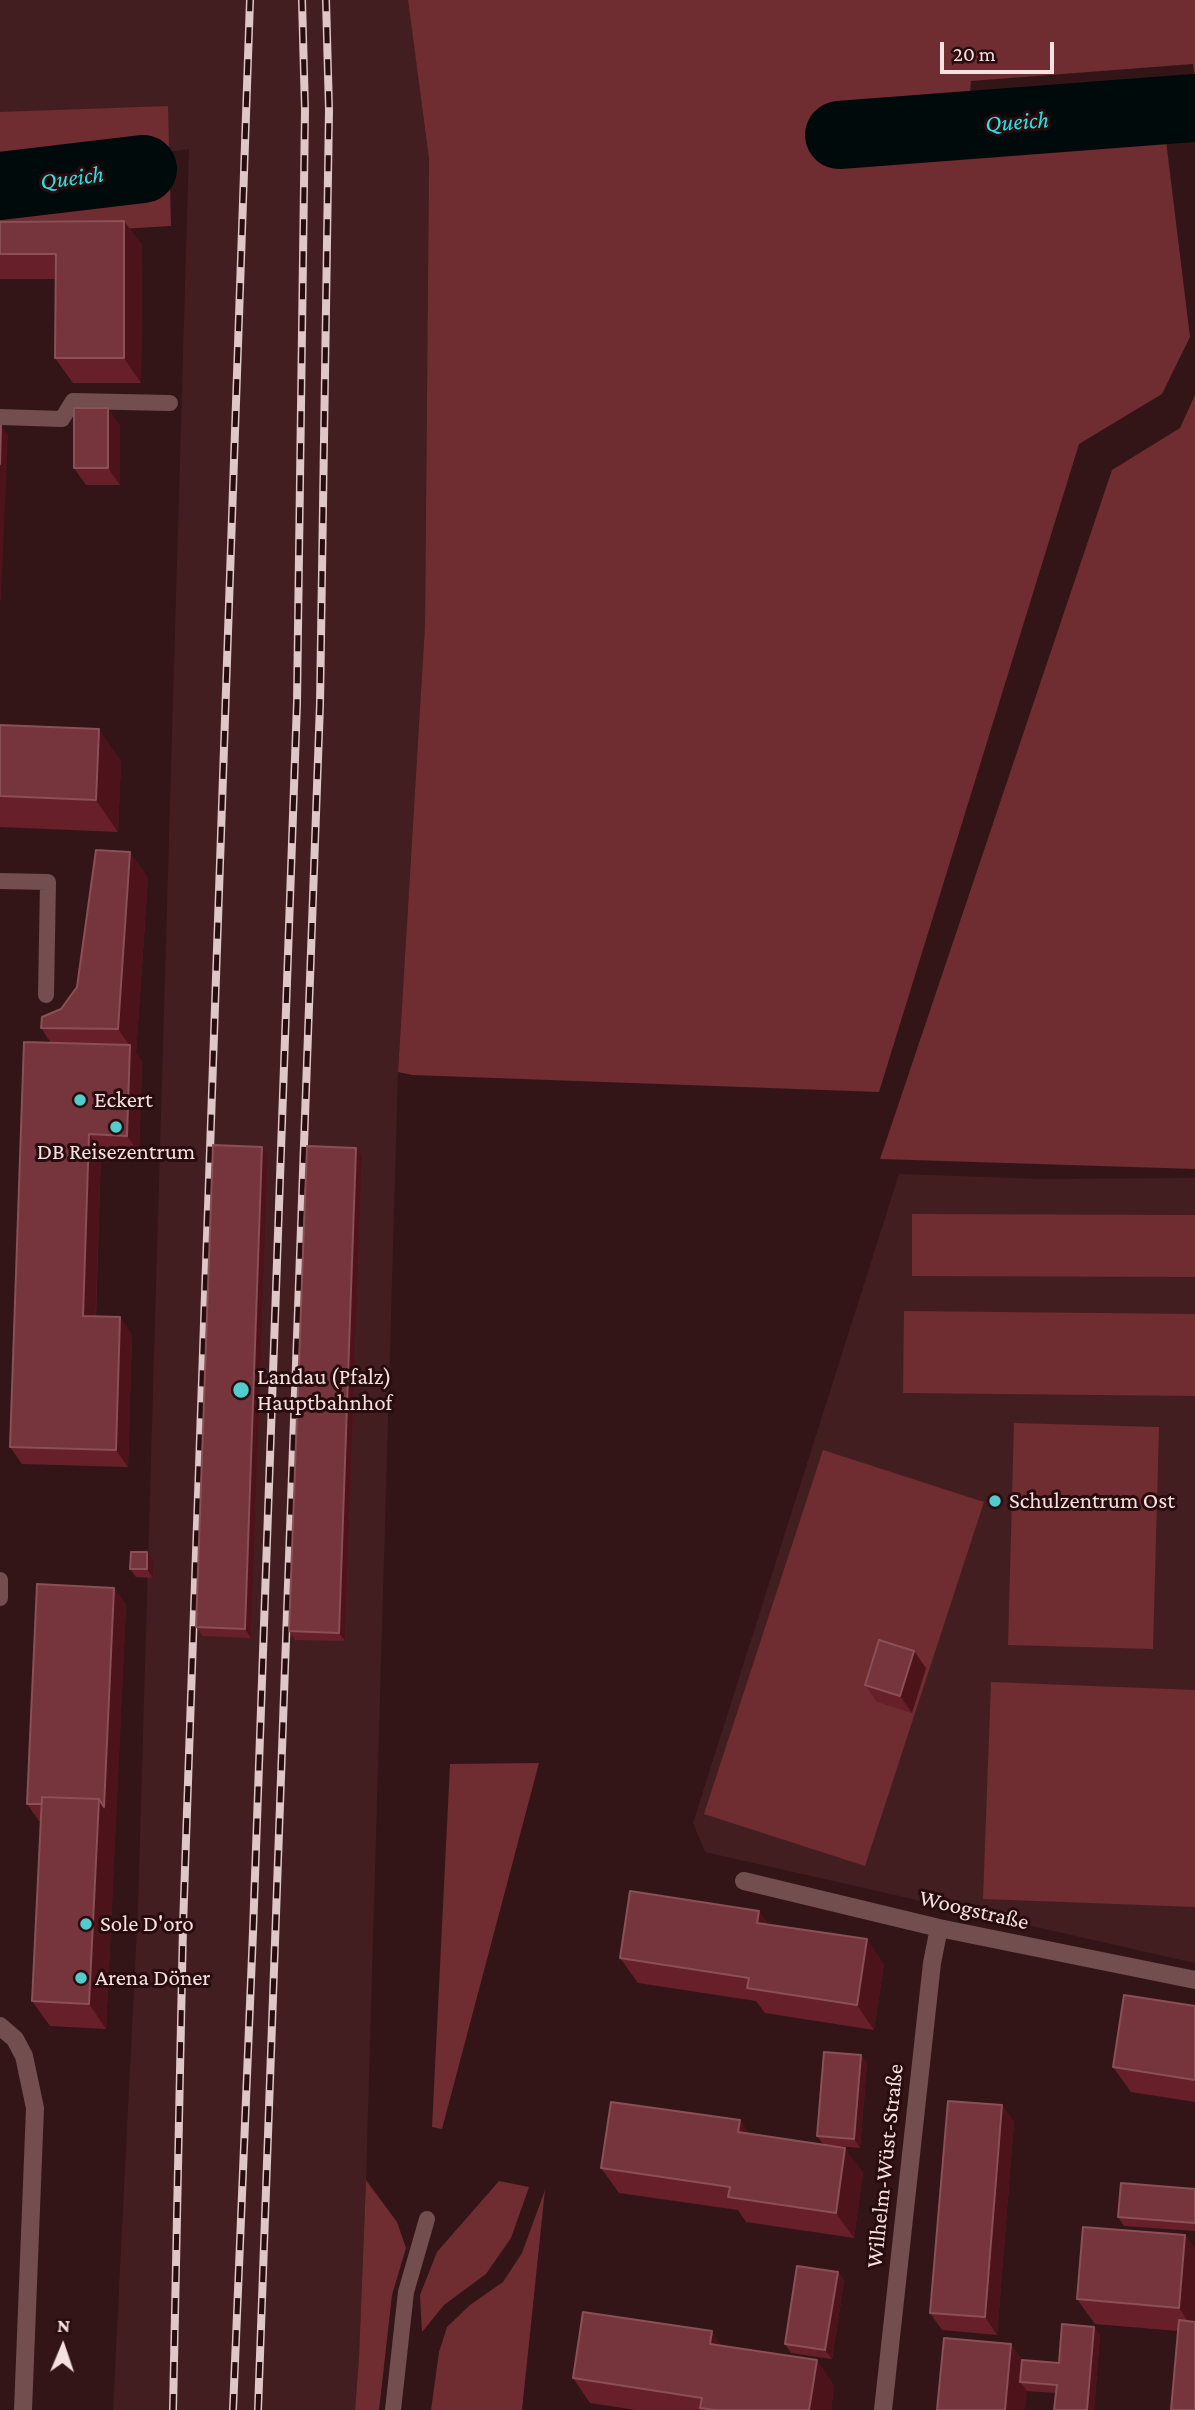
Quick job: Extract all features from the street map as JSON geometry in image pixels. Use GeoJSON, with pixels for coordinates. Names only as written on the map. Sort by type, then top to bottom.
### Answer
{"type":"FeatureCollection","features":[{"type":"Feature","properties":{"kind":"street","name":"Woogstraße"},"geometry":{"type":"LineString","coordinates":[[744,1881],[939,1928],[1195,1980]]}},
{"type":"Feature","properties":{"kind":"street","name":"Wilhelm-Wüst-Straße"},"geometry":{"type":"LineString","coordinates":[[883,2410],[929,1990],[939,1928]]}},
{"type":"Feature","properties":{"kind":"street"},"geometry":{"type":"LineString","coordinates":[[0,2026],[15,2039],[24,2056],[35,2108],[23,2410]]}},
{"type":"Feature","properties":{"kind":"lane"},"geometry":{"type":"LineString","coordinates":[[0,417],[62,419],[73,401],[170,403]]}},
{"type":"Feature","properties":{"kind":"lane"},"geometry":{"type":"LineString","coordinates":[[0,881],[48,883],[46,995]]}},
{"type":"Feature","properties":{"kind":"lane"},"geometry":{"type":"LineString","coordinates":[[0,1580],[0,1598]]}},
{"type":"Feature","properties":{"kind":"lane"},"geometry":{"type":"LineString","coordinates":[[393,2410],[406,2292],[427,2219]]}},
{"type":"Feature","properties":{"kind":"shaded area"},"geometry":{"type":"Polygon","coordinates":[[[0,0],[408,0],[429,159],[425,625],[398,1072],[366,2180],[355,2410],[113,2410],[138,1908],[189,149],[0,177],[0,0]]]}},
{"type":"Feature","properties":{"kind":"shaded area"},"geometry":{"type":"Polygon","coordinates":[[[408,0],[1195,0],[1195,78],[1193,64],[971,81],[966,138],[1164,124],[1190,337],[1162,394],[1079,444],[879,1092],[412,1075],[398,1072],[425,625],[429,159],[408,0]]]}},
{"type":"Feature","properties":{"kind":"shaded area"},"geometry":{"type":"Polygon","coordinates":[[[168,106],[171,226],[0,236],[0,112],[168,106]]]}},
{"type":"Feature","properties":{"kind":"shaded area"},"geometry":{"type":"Polygon","coordinates":[[[1195,395],[1195,1169],[880,1159],[1112,470],[1180,428],[1195,395]]]}},
{"type":"Feature","properties":{"kind":"shaded area","name":"Schulzentrum Ost"},"geometry":{"type":"Polygon","coordinates":[[[899,1174],[1041,1179],[1195,1178],[1195,1963],[705,1852],[693,1823],[899,1174]]]}},
{"type":"Feature","properties":{"kind":"shaded area"},"geometry":{"type":"Polygon","coordinates":[[[912,1214],[1195,1215],[1195,1277],[912,1276],[912,1214]]]}},
{"type":"Feature","properties":{"kind":"shaded area"},"geometry":{"type":"Polygon","coordinates":[[[904,1311],[1195,1314],[1195,1396],[903,1393],[904,1311]]]}},
{"type":"Feature","properties":{"kind":"shaded area"},"geometry":{"type":"Polygon","coordinates":[[[1014,1423],[1159,1427],[1153,1649],[1008,1645],[1014,1423]]]}},
{"type":"Feature","properties":{"kind":"shaded area"},"geometry":{"type":"Polygon","coordinates":[[[823,1450],[984,1502],[865,1866],[704,1814],[823,1450]]]}},
{"type":"Feature","properties":{"kind":"shaded area"},"geometry":{"type":"Polygon","coordinates":[[[991,1682],[1195,1690],[1195,1907],[983,1899],[991,1682]]]}},
{"type":"Feature","properties":{"kind":"shaded area"},"geometry":{"type":"Polygon","coordinates":[[[539,1763],[442,2129],[432,2127],[450,1764],[539,1763]]]}},
{"type":"Feature","properties":{"kind":"shaded area"},"geometry":{"type":"Polygon","coordinates":[[[366,2180],[397,2222],[406,2248],[392,2295],[379,2410],[355,2410],[366,2180]]]}},
{"type":"Feature","properties":{"kind":"shaded area"},"geometry":{"type":"Polygon","coordinates":[[[499,2181],[529,2187],[511,2238],[486,2274],[444,2305],[422,2332],[420,2295],[437,2252],[499,2181]]]}},
{"type":"Feature","properties":{"kind":"shaded area"},"geometry":{"type":"Polygon","coordinates":[[[545,2190],[522,2410],[431,2410],[439,2352],[447,2327],[470,2305],[503,2282],[522,2253],[545,2190]]]}},
{"type":"Feature","properties":{"kind":"building"},"geometry":{"type":"Polygon","coordinates":[[[124,221],[124,358],[55,358],[56,254],[0,254],[0,222],[124,221]]]}},
{"type":"Feature","properties":{"kind":"building"},"geometry":{"type":"Polygon","coordinates":[[[74,408],[108,408],[108,468],[74,468],[74,408]]]}},
{"type":"Feature","properties":{"kind":"building"},"geometry":{"type":"Polygon","coordinates":[[[0,725],[99,729],[96,800],[0,796],[0,725]]]}},
{"type":"Feature","properties":{"kind":"building"},"geometry":{"type":"Polygon","coordinates":[[[96,850],[130,852],[118,1029],[41,1028],[42,1017],[61,1009],[77,987],[96,850]]]}},
{"type":"Feature","properties":{"kind":"building"},"geometry":{"type":"Polygon","coordinates":[[[24,1042],[130,1045],[127,1136],[89,1134],[83,1316],[120,1317],[116,1450],[10,1447],[24,1042]]]}},
{"type":"Feature","properties":{"kind":"building"},"geometry":{"type":"Polygon","coordinates":[[[213,1145],[262,1147],[245,1629],[196,1627],[213,1145]]]}},
{"type":"Feature","properties":{"kind":"building"},"geometry":{"type":"Polygon","coordinates":[[[307,1146],[356,1148],[339,1633],[289,1631],[307,1146]]]}},
{"type":"Feature","properties":{"kind":"building"},"geometry":{"type":"Polygon","coordinates":[[[131,1552],[147,1552],[147,1569],[130,1569],[131,1552]]]}},
{"type":"Feature","properties":{"kind":"building"},"geometry":{"type":"Polygon","coordinates":[[[37,1584],[114,1588],[104,1807],[99,1799],[42,1797],[42,1804],[27,1804],[37,1584]]]}},
{"type":"Feature","properties":{"kind":"building"},"geometry":{"type":"Polygon","coordinates":[[[879,1640],[914,1651],[900,1696],[865,1685],[879,1640]]]}},
{"type":"Feature","properties":{"kind":"building"},"geometry":{"type":"Polygon","coordinates":[[[42,1797],[99,1799],[89,2004],[32,2001],[42,1797]]]}},
{"type":"Feature","properties":{"kind":"building"},"geometry":{"type":"Polygon","coordinates":[[[630,1891],[759,1911],[757,1923],[867,1939],[857,2005],[747,1988],[749,1978],[620,1958],[630,1891]]]}},
{"type":"Feature","properties":{"kind":"building"},"geometry":{"type":"Polygon","coordinates":[[[1124,1995],[1195,2006],[1195,2080],[1113,2067],[1124,1995]]]}},
{"type":"Feature","properties":{"kind":"building"},"geometry":{"type":"Polygon","coordinates":[[[824,2052],[861,2055],[854,2139],[817,2136],[824,2052]]]}},
{"type":"Feature","properties":{"kind":"building"},"geometry":{"type":"Polygon","coordinates":[[[948,2101],[1002,2105],[985,2317],[930,2313],[948,2101]]]}},
{"type":"Feature","properties":{"kind":"building"},"geometry":{"type":"Polygon","coordinates":[[[611,2102],[740,2120],[738,2132],[845,2148],[836,2213],[728,2197],[730,2187],[601,2168],[611,2102]]]}},
{"type":"Feature","properties":{"kind":"building"},"geometry":{"type":"Polygon","coordinates":[[[1121,2183],[1195,2189],[1195,2223],[1118,2217],[1121,2183]]]}},
{"type":"Feature","properties":{"kind":"building"},"geometry":{"type":"Polygon","coordinates":[[[1083,2227],[1185,2235],[1179,2308],[1077,2299],[1083,2227]]]}},
{"type":"Feature","properties":{"kind":"building"},"geometry":{"type":"Polygon","coordinates":[[[797,2266],[838,2272],[825,2350],[785,2344],[797,2266]]]}},
{"type":"Feature","properties":{"kind":"building"},"geometry":{"type":"Polygon","coordinates":[[[583,2312],[712,2331],[710,2344],[817,2360],[809,2410],[700,2408],[702,2398],[573,2378],[583,2312]]]}},
{"type":"Feature","properties":{"kind":"building"},"geometry":{"type":"Polygon","coordinates":[[[1179,2320],[1195,2322],[1195,2410],[1171,2410],[1179,2320]]]}},
{"type":"Feature","properties":{"kind":"building"},"geometry":{"type":"Polygon","coordinates":[[[1062,2324],[1094,2327],[1087,2410],[1054,2410],[1057,2385],[1020,2382],[1022,2360],[1059,2363],[1062,2324]]]}},
{"type":"Feature","properties":{"kind":"building"},"geometry":{"type":"Polygon","coordinates":[[[944,2338],[1011,2344],[1005,2410],[937,2410],[944,2338]]]}},
{"type":"Feature","properties":{"kind":"waterway","name":"Queich"},"geometry":{"type":"LineString","coordinates":[[839,135],[1195,108]]}},
{"type":"Feature","properties":{"kind":"waterway","name":"Queich"},"geometry":{"type":"LineString","coordinates":[[0,186],[143,169]]}},
{"type":"Feature","properties":{"kind":"railway"},"geometry":{"type":"LineString","coordinates":[[173,2410],[183,1926],[250,0]]}},
{"type":"Feature","properties":{"kind":"railway"},"geometry":{"type":"LineString","coordinates":[[233,2410],[297,703],[305,110],[302,0]]}},
{"type":"Feature","properties":{"kind":"railway"},"geometry":{"type":"LineString","coordinates":[[258,2410],[320,704],[329,110],[326,0]]}},
{"type":"Feature","properties":{"kind":"place","name":"Eckert"},"geometry":{"type":"Point","coordinates":[80,1100]}},
{"type":"Feature","properties":{"kind":"place","name":"DB Reisezentrum"},"geometry":{"type":"Point","coordinates":[116,1127]}},
{"type":"Feature","properties":{"kind":"place","name":"Landau (Pfalz) Hauptbahnhof"},"geometry":{"type":"Point","coordinates":[241,1390]}},
{"type":"Feature","properties":{"kind":"place","name":"Schulzentrum Ost"},"geometry":{"type":"Point","coordinates":[995,1501]}},
{"type":"Feature","properties":{"kind":"place","name":"Sole D'oro"},"geometry":{"type":"Point","coordinates":[86,1924]}},
{"type":"Feature","properties":{"kind":"place","name":"Arena Döner"},"geometry":{"type":"Point","coordinates":[81,1978]}}]}
